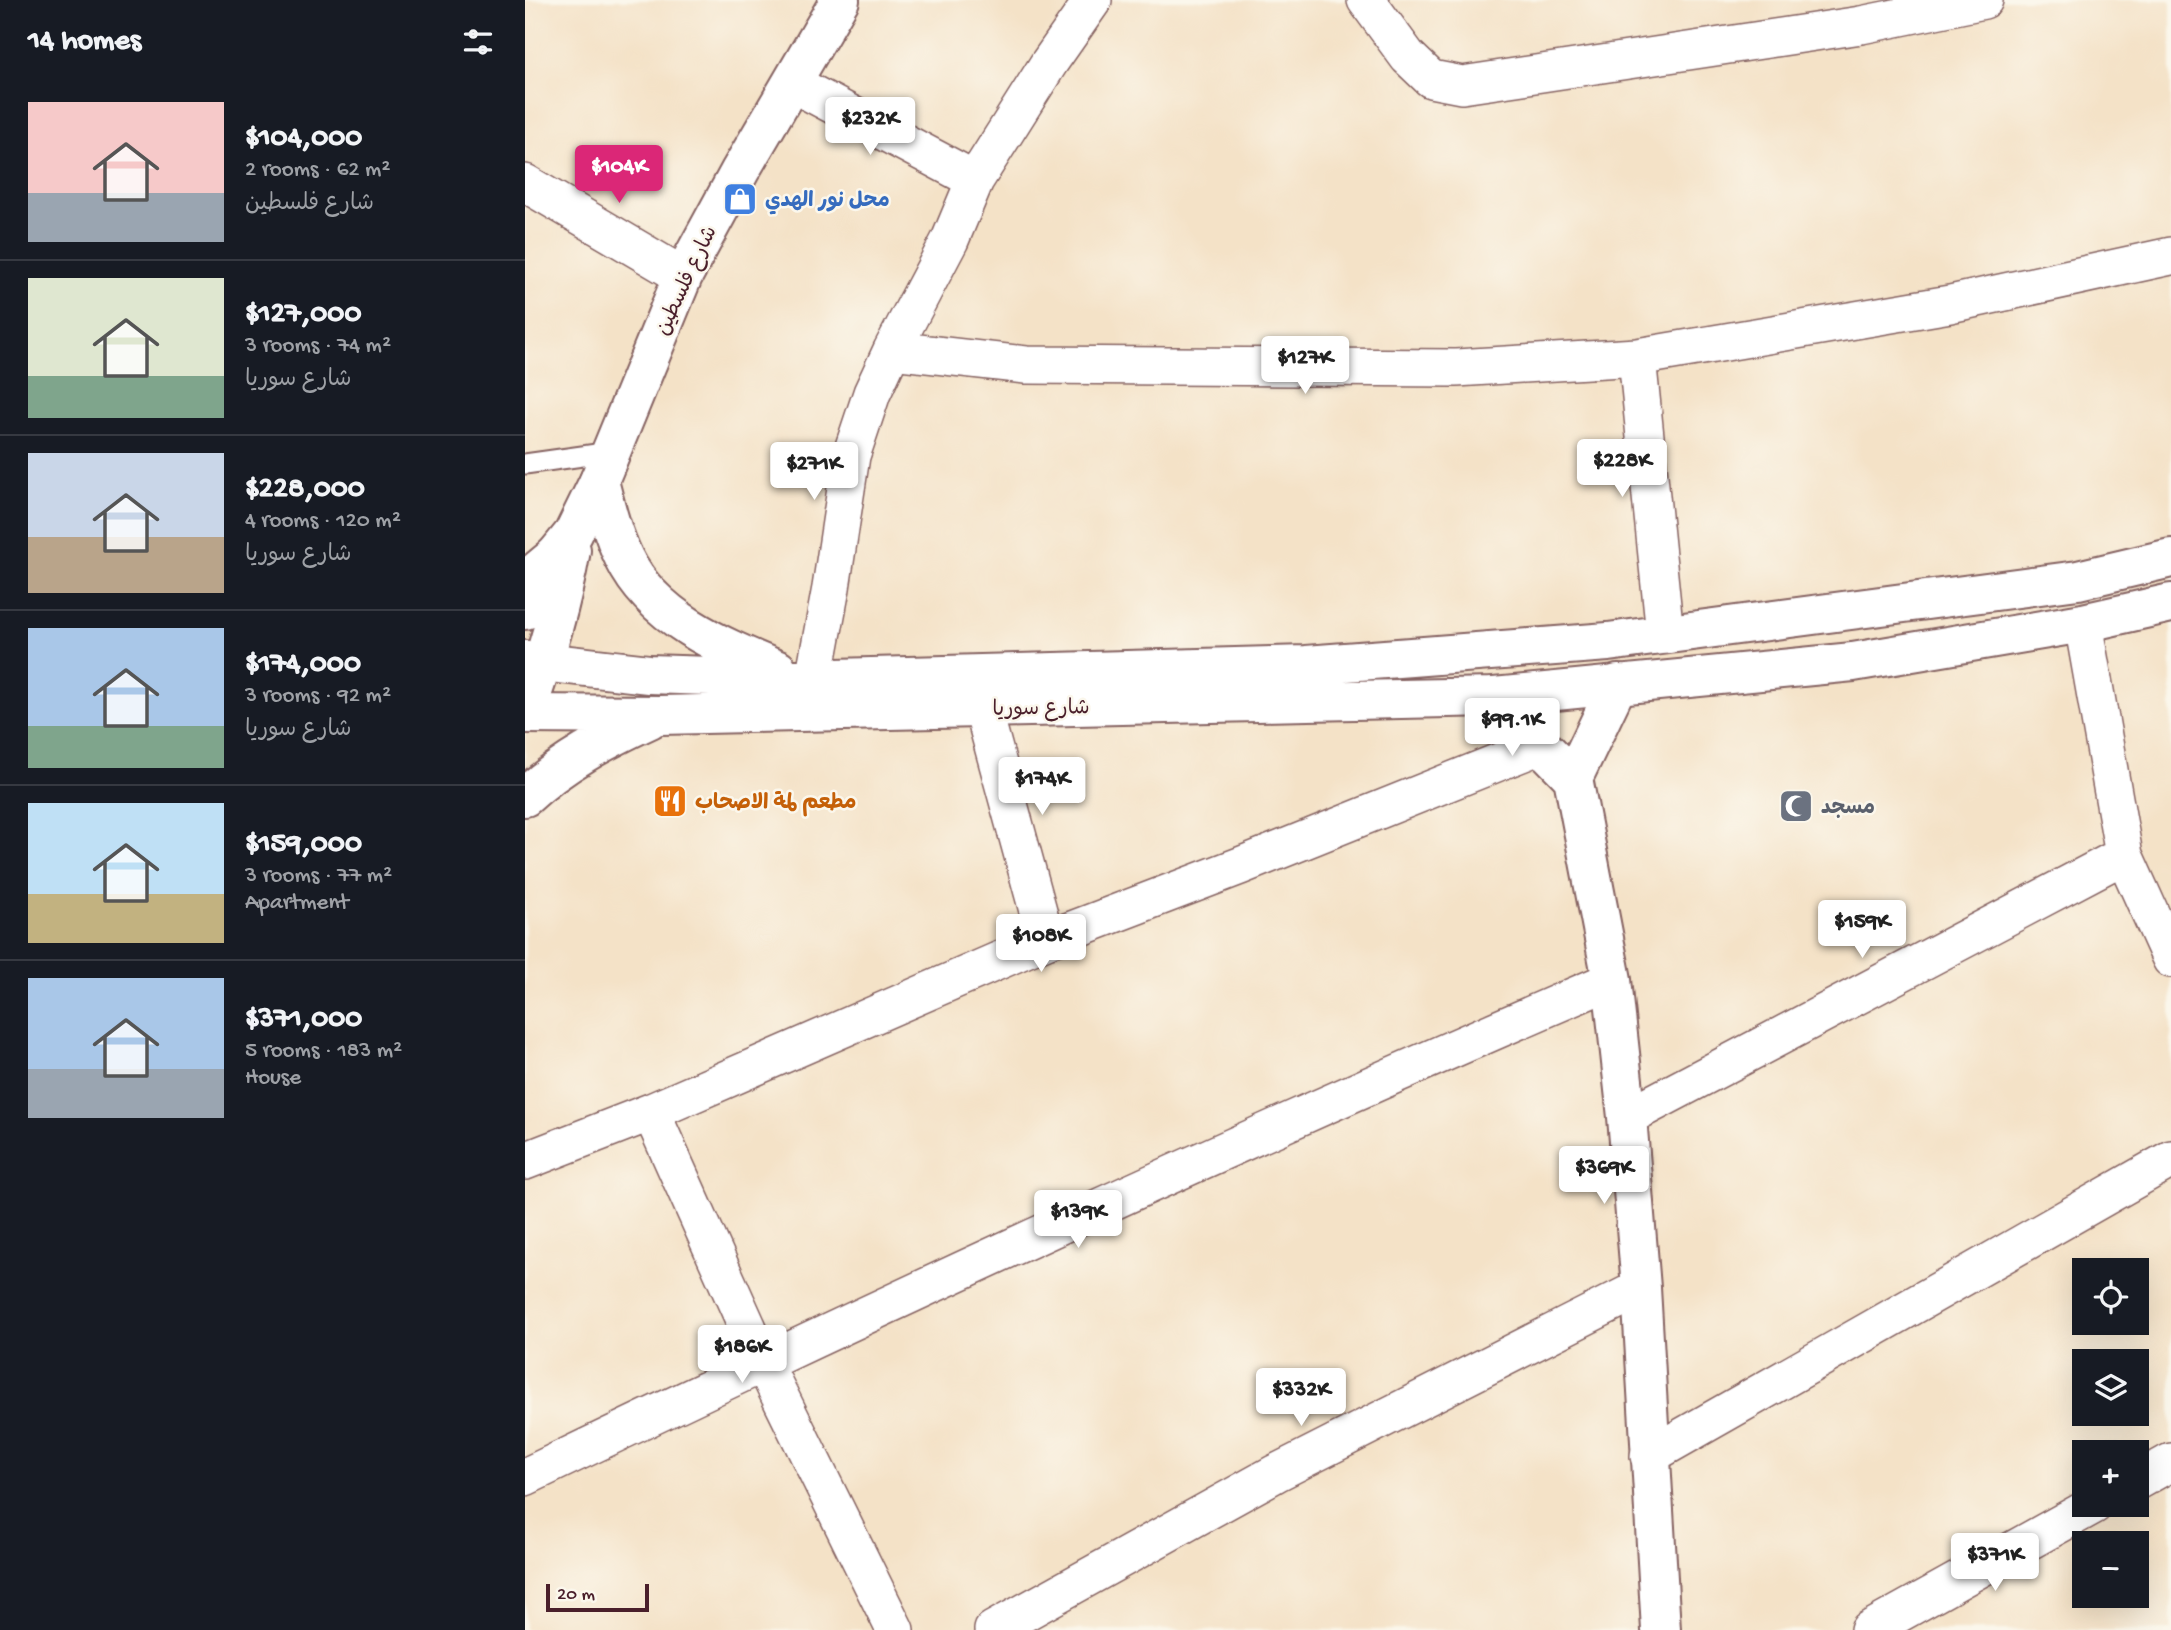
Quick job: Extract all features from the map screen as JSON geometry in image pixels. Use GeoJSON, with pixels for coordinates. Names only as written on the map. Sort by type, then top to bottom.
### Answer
{"type":"FeatureCollection","features":[{"type":"Feature","properties":{"kind":"main road","name":"شارع فلسطين"},"geometry":{"type":"LineString","coordinates":[[525,610],[565,545],[605,466],[683,276],[740,171],[840,0]]}},
{"type":"Feature","properties":{"kind":"main road"},"geometry":{"type":"LineString","coordinates":[[605,466],[610,525],[625,561],[647,593],[680,621],[713,642],[806,679]]}},
{"type":"Feature","properties":{"kind":"main road","name":"شارع فلسطين"},"geometry":{"type":"LineString","coordinates":[[525,714],[535,660],[564,592],[565,545]]}},
{"type":"Feature","properties":{"kind":"main road"},"geometry":{"type":"LineString","coordinates":[[525,581],[565,545]]}},
{"type":"Feature","properties":{"kind":"main road"},"geometry":{"type":"LineString","coordinates":[[535,660],[649,674],[806,679],[1306,665],[1467,654],[1665,635],[2078,580],[2171,558]]}},
{"type":"Feature","properties":{"kind":"main road","name":"شارع سوريا"},"geometry":{"type":"LineString","coordinates":[[525,714],[660,715],[1494,697],[1853,662],[2083,623],[2171,603]]}},
{"type":"Feature","properties":{"kind":"main road"},"geometry":{"type":"LineString","coordinates":[[1573,778],[1618,684]]}},
{"type":"Feature","properties":{"kind":"main road"},"geometry":{"type":"LineString","coordinates":[[1494,697],[1573,778],[1612,980],[1627,1116],[1641,1288],[1661,1630]]}},
{"type":"Feature","properties":{"kind":"main road"},"geometry":{"type":"LineString","coordinates":[[525,797],[577,757],[610,737],[660,715]]}},
{"type":"Feature","properties":{"kind":"street"},"geometry":{"type":"LineString","coordinates":[[806,679],[831,588],[851,456],[871,393],[950,240],[975,180],[1049,63],[1093,0]]}},
{"type":"Feature","properties":{"kind":"street"},"geometry":{"type":"LineString","coordinates":[[1366,0],[1408,57],[1431,79],[1462,85],[1861,25],[1984,0]]}},
{"type":"Feature","properties":{"kind":"street"},"geometry":{"type":"LineString","coordinates":[[792,83],[975,180]]}},
{"type":"Feature","properties":{"kind":"street"},"geometry":{"type":"LineString","coordinates":[[525,183],[683,276]]}},
{"type":"Feature","properties":{"kind":"street"},"geometry":{"type":"LineString","coordinates":[[892,350],[962,360],[1040,365],[1456,368],[1637,357],[1950,304],[2171,256]]}},
{"type":"Feature","properties":{"kind":"street"},"geometry":{"type":"LineString","coordinates":[[1637,357],[1665,635]]}},
{"type":"Feature","properties":{"kind":"street"},"geometry":{"type":"LineString","coordinates":[[2083,623],[2124,855],[2171,958]]}},
{"type":"Feature","properties":{"kind":"street"},"geometry":{"type":"LineString","coordinates":[[982,709],[1046,940]]}},
{"type":"Feature","properties":{"kind":"street"},"geometry":{"type":"LineString","coordinates":[[525,1161],[651,1112],[1046,940],[1240,866],[1541,745]]}},
{"type":"Feature","properties":{"kind":"street"},"geometry":{"type":"LineString","coordinates":[[1627,1116],[2124,855]]}},
{"type":"Feature","properties":{"kind":"street"},"geometry":{"type":"LineString","coordinates":[[525,1476],[763,1362],[1352,1092],[1612,980]]}},
{"type":"Feature","properties":{"kind":"street"},"geometry":{"type":"LineString","coordinates":[[651,1112],[763,1362],[895,1630]]}},
{"type":"Feature","properties":{"kind":"street"},"geometry":{"type":"LineString","coordinates":[[1649,1457],[2171,1159]]}},
{"type":"Feature","properties":{"kind":"street"},"geometry":{"type":"LineString","coordinates":[[993,1630],[1276,1473],[1641,1288]]}},
{"type":"Feature","properties":{"kind":"street"},"geometry":{"type":"LineString","coordinates":[[2149,1474],[2171,1462]]}},
{"type":"Feature","properties":{"kind":"street"},"geometry":{"type":"LineString","coordinates":[[1869,1630],[2072,1517]]}},
{"type":"Feature","properties":{"kind":"lane"},"geometry":{"type":"LineString","coordinates":[[525,464],[605,466]]}},
{"type":"Feature","properties":{"kind":"place","name":"محل نور الهدي"},"geometry":{"type":"Point","coordinates":[740,199]}},
{"type":"Feature","properties":{"kind":"place","name":"مطعم لمة الاصحاب"},"geometry":{"type":"Point","coordinates":[670,801]}},
{"type":"Feature","properties":{"kind":"place","name":"مسجد"},"geometry":{"type":"Point","coordinates":[1796,806]}}]}
